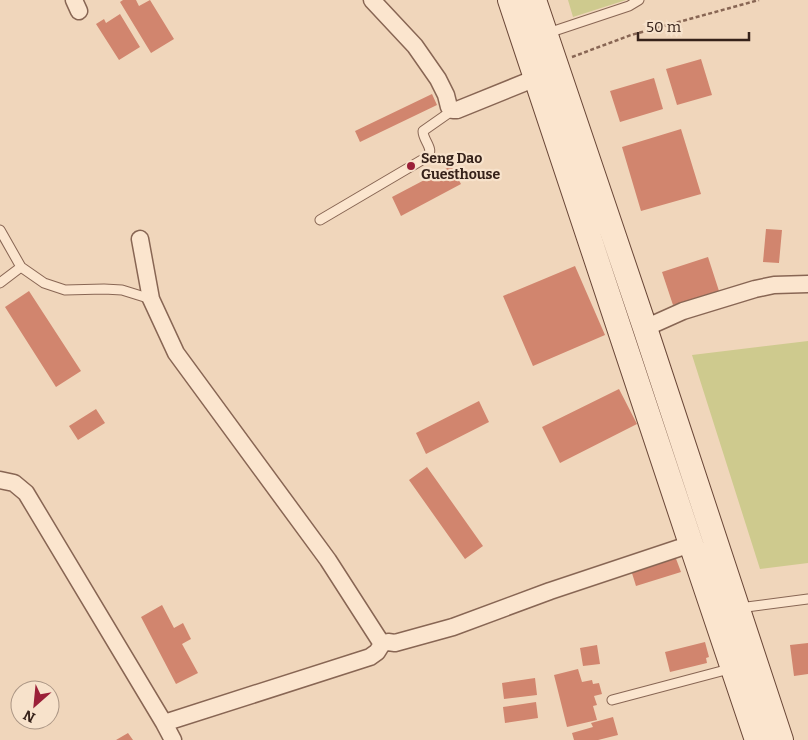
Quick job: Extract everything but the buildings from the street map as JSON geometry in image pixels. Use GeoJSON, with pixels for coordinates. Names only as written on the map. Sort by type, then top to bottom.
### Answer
{"type":"FeatureCollection","features":[{"type":"Feature","properties":{"kind":"main road"},"geometry":{"type":"LineString","coordinates":[[510,0],[536,78],[567,134],[645,328],[782,740]]}},
{"type":"Feature","properties":{"kind":"main road"},"geometry":{"type":"LineString","coordinates":[[534,0],[555,63],[567,134],[691,544],[757,740]]}},
{"type":"Feature","properties":{"kind":"street"},"geometry":{"type":"LineString","coordinates":[[372,0],[415,46],[438,79],[446,95],[449,107],[453,110],[536,78]]}},
{"type":"Feature","properties":{"kind":"street"},"geometry":{"type":"LineString","coordinates":[[140,239],[151,299],[176,352],[328,560],[382,644]]}},
{"type":"Feature","properties":{"kind":"street"},"geometry":{"type":"LineString","coordinates":[[645,328],[683,311],[755,289],[774,285],[808,284]]}},
{"type":"Feature","properties":{"kind":"street"},"geometry":{"type":"LineString","coordinates":[[0,480],[14,483],[26,494],[164,723],[172,740]]}},
{"type":"Feature","properties":{"kind":"street"},"geometry":{"type":"LineString","coordinates":[[164,723],[370,657],[377,652],[382,644],[388,642],[395,643],[453,627],[550,591],[691,544]]}},
{"type":"Feature","properties":{"kind":"lane"},"geometry":{"type":"LineString","coordinates":[[545,34],[629,6],[639,0]]}},
{"type":"Feature","properties":{"kind":"lane"},"geometry":{"type":"LineString","coordinates":[[320,220],[427,157],[430,154],[430,149],[423,131],[453,110]]}},
{"type":"Feature","properties":{"kind":"lane"},"geometry":{"type":"LineString","coordinates":[[0,230],[21,266],[44,283],[65,290],[122,290],[151,299]]}},
{"type":"Feature","properties":{"kind":"lane"},"geometry":{"type":"LineString","coordinates":[[0,283],[21,266]]}},
{"type":"Feature","properties":{"kind":"lane"},"geometry":{"type":"LineString","coordinates":[[738,608],[808,599]]}},
{"type":"Feature","properties":{"kind":"lane"},"geometry":{"type":"LineString","coordinates":[[612,700],[733,668]]}},
{"type":"Feature","properties":{"kind":"path"},"geometry":{"type":"LineString","coordinates":[[555,63],[632,35],[759,0]]}},
{"type":"Feature","properties":{"kind":"shaded area"},"geometry":{"type":"Polygon","coordinates":[[[568,0],[626,0],[573,17],[568,0]]]}},
{"type":"Feature","properties":{"kind":"shaded area"},"geometry":{"type":"Polygon","coordinates":[[[808,341],[808,563],[760,569],[692,355],[808,341]]]}},
{"type":"Feature","properties":{"kind":"place","name":"Seng Dao Guesthouse"},"geometry":{"type":"Point","coordinates":[411,166]}}]}
